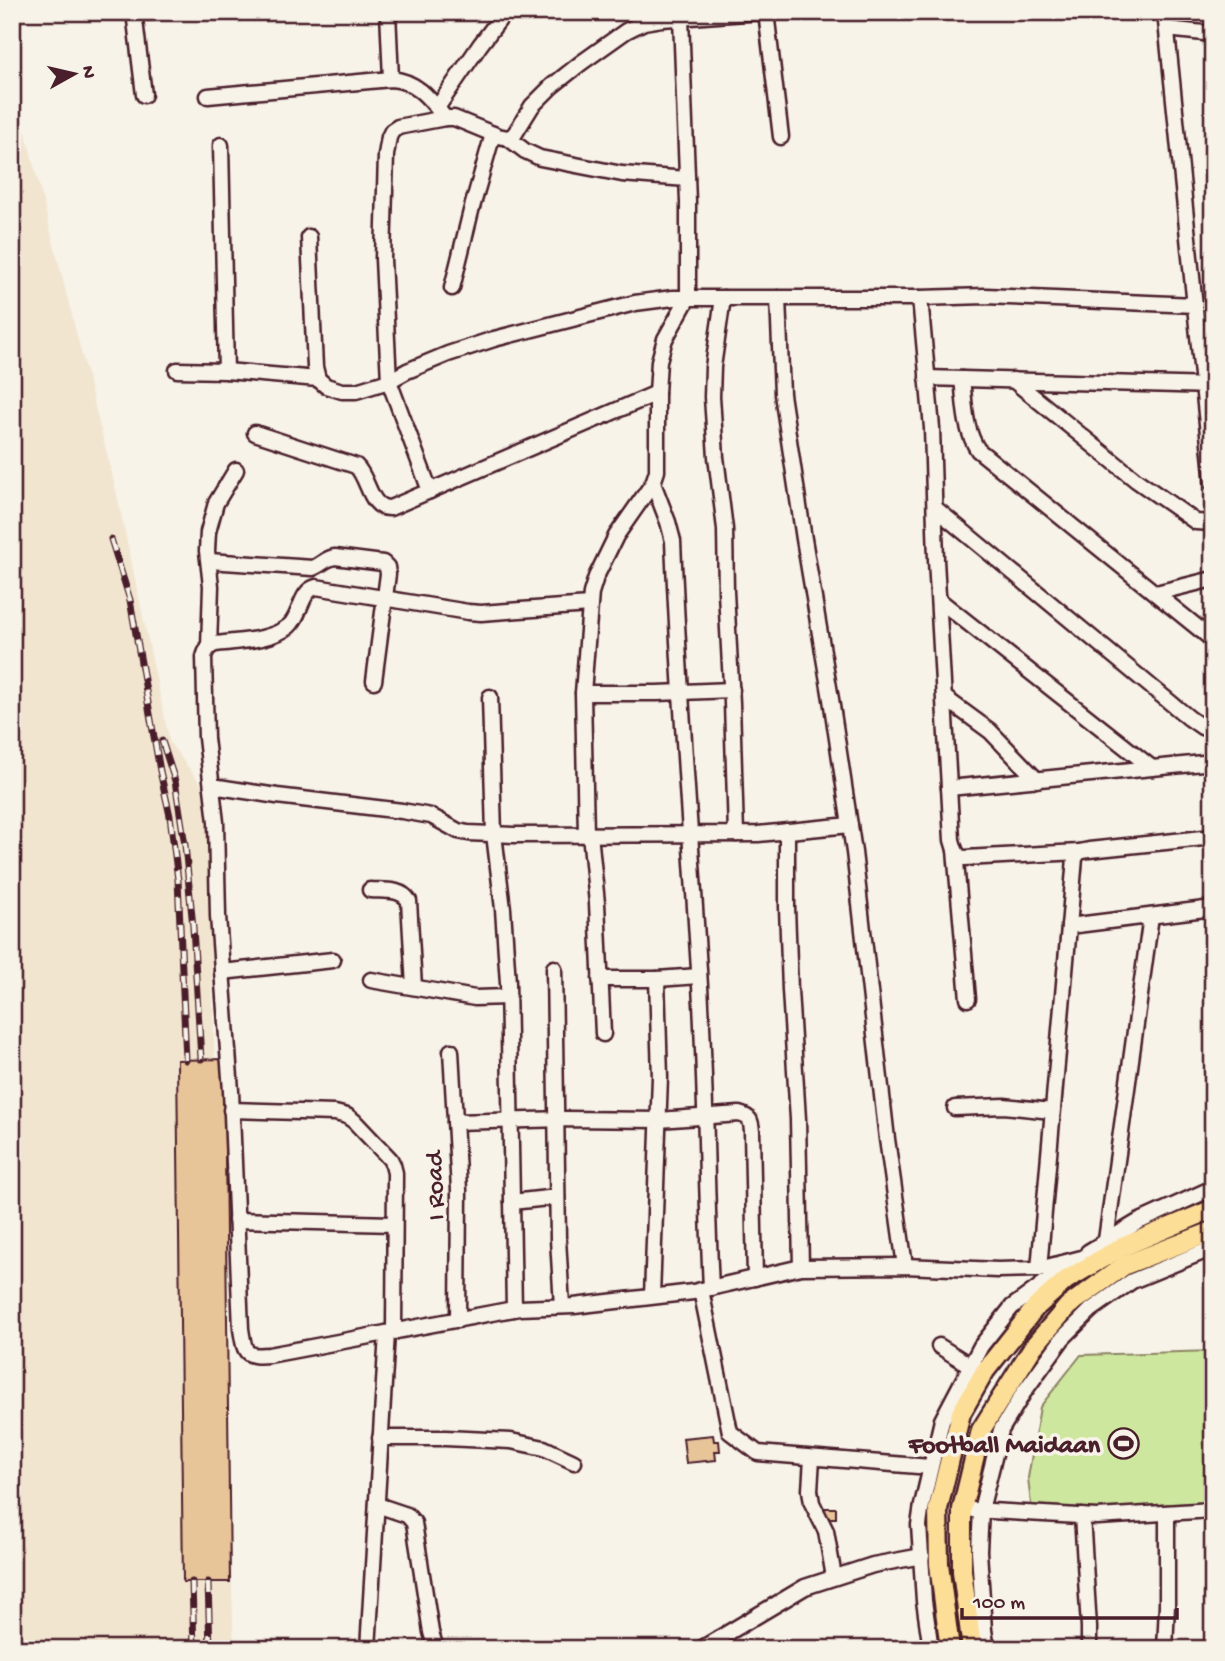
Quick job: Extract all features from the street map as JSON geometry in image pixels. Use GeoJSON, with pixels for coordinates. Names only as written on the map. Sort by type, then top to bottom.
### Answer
{"type":"FeatureCollection","features":[{"type":"Feature","properties":{"kind":"main road"},"geometry":{"type":"LineString","coordinates":[[950,1649],[930,1507],[978,1368],[1035,1308],[1113,1244],[1213,1209]]}},
{"type":"Feature","properties":{"kind":"main road"},"geometry":{"type":"LineString","coordinates":[[972,1649],[962,1570],[962,1509],[981,1430],[1033,1347],[1068,1306],[1125,1265],[1213,1231]]}},
{"type":"Feature","properties":{"kind":"street"},"geometry":{"type":"LineString","coordinates":[[144,95],[134,13],[154,12]]}},
{"type":"Feature","properties":{"kind":"street"},"geometry":{"type":"LineString","coordinates":[[388,12],[391,79]]}},
{"type":"Feature","properties":{"kind":"street"},"geometry":{"type":"LineString","coordinates":[[430,491],[389,381],[383,259],[386,155],[392,131],[441,113],[480,45],[505,12]]}},
{"type":"Feature","properties":{"kind":"street"},"geometry":{"type":"LineString","coordinates":[[641,12],[662,19]]}},
{"type":"Feature","properties":{"kind":"street"},"geometry":{"type":"LineString","coordinates":[[500,136],[513,135],[532,106],[552,86],[626,31],[644,22],[763,12],[781,136]]}},
{"type":"Feature","properties":{"kind":"street"},"geometry":{"type":"LineString","coordinates":[[1165,12],[1195,305],[1208,385],[1213,484]]}},
{"type":"Feature","properties":{"kind":"street"},"geometry":{"type":"LineString","coordinates":[[603,1034],[597,903],[588,834],[583,693],[589,605],[597,576],[616,536],[653,483],[657,471],[659,361],[665,339],[688,298],[681,18]]}},
{"type":"Feature","properties":{"kind":"street"},"geometry":{"type":"LineString","coordinates":[[1167,29],[1213,34]]}},
{"type":"Feature","properties":{"kind":"street"},"geometry":{"type":"LineString","coordinates":[[208,96],[402,80],[416,88],[441,113],[500,136],[540,158],[622,174],[687,179]]}},
{"type":"Feature","properties":{"kind":"street"},"geometry":{"type":"LineString","coordinates":[[452,288],[471,211],[500,136]]}},
{"type":"Feature","properties":{"kind":"street"},"geometry":{"type":"LineString","coordinates":[[222,145],[226,371]]}},
{"type":"Feature","properties":{"kind":"street"},"geometry":{"type":"LineString","coordinates":[[309,237],[315,368],[318,379]]}},
{"type":"Feature","properties":{"kind":"street"},"geometry":{"type":"LineString","coordinates":[[177,370],[226,371],[318,379],[327,386],[342,391],[356,391],[389,381],[448,354],[494,340],[635,303],[673,298],[986,296],[1195,305]]}},
{"type":"Feature","properties":{"kind":"street"},"geometry":{"type":"LineString","coordinates":[[723,298],[713,367],[712,397],[725,529],[736,834]]}},
{"type":"Feature","properties":{"kind":"street"},"geometry":{"type":"LineString","coordinates":[[778,298],[782,394],[850,825],[887,1139],[905,1266]]}},
{"type":"Feature","properties":{"kind":"street"},"geometry":{"type":"LineString","coordinates":[[920,298],[932,428],[952,840],[968,999]]}},
{"type":"Feature","properties":{"kind":"street"},"geometry":{"type":"LineString","coordinates":[[928,378],[1208,385]]}},
{"type":"Feature","properties":{"kind":"street"},"geometry":{"type":"LineString","coordinates":[[962,379],[968,429],[978,450],[1213,640]]}},
{"type":"Feature","properties":{"kind":"street"},"geometry":{"type":"LineString","coordinates":[[1013,380],[1136,480],[1196,522],[1213,523]]}},
{"type":"Feature","properties":{"kind":"street"},"geometry":{"type":"LineString","coordinates":[[255,433],[356,466],[362,471],[376,505],[383,509],[657,393]]}},
{"type":"Feature","properties":{"kind":"street"},"geometry":{"type":"LineString","coordinates":[[236,470],[213,511],[206,541],[211,586],[209,647],[204,657],[206,738],[216,822],[218,916],[232,1110],[241,1329],[246,1350],[250,1355],[269,1355],[514,1310],[706,1289],[801,1267],[1039,1269],[1075,1260],[1113,1244],[1138,1222],[1213,1188]]}},
{"type":"Feature","properties":{"kind":"street"},"geometry":{"type":"LineString","coordinates":[[653,483],[673,541],[706,1116],[706,1289],[730,1432],[758,1453],[930,1467]]}},
{"type":"Feature","properties":{"kind":"street"},"geometry":{"type":"LineString","coordinates":[[935,508],[1189,718],[1213,731]]}},
{"type":"Feature","properties":{"kind":"street"},"geometry":{"type":"LineString","coordinates":[[209,561],[313,568],[335,557],[383,563],[388,574],[374,681]]}},
{"type":"Feature","properties":{"kind":"street"},"geometry":{"type":"LineString","coordinates":[[1156,593],[1213,579]]}},
{"type":"Feature","properties":{"kind":"street"},"geometry":{"type":"LineString","coordinates":[[209,647],[261,638],[284,630],[296,618],[307,593],[316,587],[481,613],[589,605]]}},
{"type":"Feature","properties":{"kind":"street"},"geometry":{"type":"LineString","coordinates":[[939,600],[1152,768]]}},
{"type":"Feature","properties":{"kind":"street"},"geometry":{"type":"LineString","coordinates":[[583,693],[732,690]]}},
{"type":"Feature","properties":{"kind":"street"},"geometry":{"type":"LineString","coordinates":[[490,697],[494,834],[503,909],[508,997],[514,1310]]}},
{"type":"Feature","properties":{"kind":"street"},"geometry":{"type":"LineString","coordinates":[[945,698],[990,732],[1037,780]]}},
{"type":"Feature","properties":{"kind":"street"},"geometry":{"type":"LineString","coordinates":[[949,788],[1213,762]]}},
{"type":"Feature","properties":{"kind":"street"},"geometry":{"type":"LineString","coordinates":[[212,786],[402,811],[438,819],[458,831],[494,834],[736,834],[850,825]]}},
{"type":"Feature","properties":{"kind":"street"},"geometry":{"type":"LineString","coordinates":[[788,831],[788,921],[798,1119],[801,1267]]}},
{"type":"Feature","properties":{"kind":"street"},"geometry":{"type":"LineString","coordinates":[[955,850],[959,857],[965,858],[1079,852],[1213,837]]}},
{"type":"Feature","properties":{"kind":"street"},"geometry":{"type":"LineString","coordinates":[[1039,1269],[1075,858],[1079,852]]}},
{"type":"Feature","properties":{"kind":"street"},"geometry":{"type":"LineString","coordinates":[[370,890],[400,892],[409,901],[414,988]]}},
{"type":"Feature","properties":{"kind":"street"},"geometry":{"type":"LineString","coordinates":[[1069,926],[1213,908]]}},
{"type":"Feature","properties":{"kind":"street"},"geometry":{"type":"LineString","coordinates":[[1113,1244],[1151,916]]}},
{"type":"Feature","properties":{"kind":"street"},"geometry":{"type":"LineString","coordinates":[[222,972],[333,960]]}},
{"type":"Feature","properties":{"kind":"street"},"geometry":{"type":"LineString","coordinates":[[554,968],[557,1197],[562,1306]]}},
{"type":"Feature","properties":{"kind":"street"},"geometry":{"type":"LineString","coordinates":[[600,979],[699,976]]}},
{"type":"Feature","properties":{"kind":"street"},"geometry":{"type":"LineString","coordinates":[[652,1296],[660,1077],[657,979]]}},
{"type":"Feature","properties":{"kind":"street"},"geometry":{"type":"LineString","coordinates":[[371,980],[475,998],[508,997]]}},
{"type":"Feature","properties":{"kind":"street","name":"I Road"},"geometry":{"type":"LineString","coordinates":[[451,1051],[459,1190],[458,1320]]}},
{"type":"Feature","properties":{"kind":"street"},"geometry":{"type":"LineString","coordinates":[[955,1108],[1004,1106],[1052,1111]]}},
{"type":"Feature","properties":{"kind":"street"},"geometry":{"type":"LineString","coordinates":[[232,1110],[347,1116],[393,1165],[391,1333],[380,1438],[369,1649]]}},
{"type":"Feature","properties":{"kind":"street"},"geometry":{"type":"LineString","coordinates":[[454,1122],[659,1120],[738,1114],[748,1116],[751,1121],[755,1278]]}},
{"type":"Feature","properties":{"kind":"street"},"geometry":{"type":"LineString","coordinates":[[512,1202],[557,1197]]}},
{"type":"Feature","properties":{"kind":"street"},"geometry":{"type":"LineString","coordinates":[[236,1220],[394,1224]]}},
{"type":"Feature","properties":{"kind":"street"},"geometry":{"type":"LineString","coordinates":[[986,1649],[979,1551],[981,1510],[1001,1430],[1024,1392],[1063,1338],[1091,1310],[1132,1281],[1213,1248]]}},
{"type":"Feature","properties":{"kind":"street"},"geometry":{"type":"LineString","coordinates":[[931,1649],[924,1601],[919,1525],[930,1507],[930,1467],[942,1420],[978,1368],[981,1346],[1012,1307],[1075,1260]]}},
{"type":"Feature","properties":{"kind":"street"},"geometry":{"type":"LineString","coordinates":[[939,1346],[978,1368]]}},
{"type":"Feature","properties":{"kind":"street"},"geometry":{"type":"LineString","coordinates":[[380,1438],[511,1441],[544,1448],[574,1462]]}},
{"type":"Feature","properties":{"kind":"street"},"geometry":{"type":"LineString","coordinates":[[812,1458],[812,1503],[826,1531],[834,1577]]}},
{"type":"Feature","properties":{"kind":"street"},"geometry":{"type":"LineString","coordinates":[[377,1505],[407,1515],[414,1522],[436,1649]]}},
{"type":"Feature","properties":{"kind":"street"},"geometry":{"type":"LineString","coordinates":[[962,1509],[1097,1517],[1213,1510]]}},
{"type":"Feature","properties":{"kind":"street"},"geometry":{"type":"LineString","coordinates":[[1165,1649],[1167,1513]]}},
{"type":"Feature","properties":{"kind":"street"},"geometry":{"type":"LineString","coordinates":[[1082,1516],[1089,1649]]}},
{"type":"Feature","properties":{"kind":"street"},"geometry":{"type":"LineString","coordinates":[[701,1649],[805,1587],[873,1565],[922,1556]]}},
{"type":"Feature","properties":{"kind":"shaded area"},"geometry":{"type":"Polygon","coordinates":[[[12,51],[17,98],[116,490],[170,743],[206,791],[234,1649],[12,1649],[12,51]]]}},
{"type":"Feature","properties":{"kind":"green space","name":"Football Maidaan"},"geometry":{"type":"Polygon","coordinates":[[[1213,1351],[1213,1510],[1032,1513],[1028,1478],[1040,1407],[1081,1355],[1213,1351]]]}},
{"type":"Feature","properties":{"kind":"building"},"geometry":{"type":"Polygon","coordinates":[[[224,1059],[230,1582],[183,1582],[177,1060],[224,1059]]]}},
{"type":"Feature","properties":{"kind":"building"},"geometry":{"type":"Polygon","coordinates":[[[713,1435],[714,1441],[719,1441],[720,1451],[715,1451],[716,1460],[686,1463],[683,1438],[713,1435]]]}},
{"type":"Feature","properties":{"kind":"building"},"geometry":{"type":"Polygon","coordinates":[[[824,1508],[836,1508],[836,1518],[825,1518],[824,1508]]]}},
{"type":"Feature","properties":{"kind":"railway"},"geometry":{"type":"LineString","coordinates":[[111,539],[130,600],[170,816],[178,880],[186,1060]]}},
{"type":"Feature","properties":{"kind":"railway"},"geometry":{"type":"LineString","coordinates":[[162,741],[175,781],[185,845],[201,1059]]}},
{"type":"Feature","properties":{"kind":"railway"},"geometry":{"type":"LineString","coordinates":[[192,1582],[194,1649]]}},
{"type":"Feature","properties":{"kind":"railway"},"geometry":{"type":"LineString","coordinates":[[208,1582],[210,1649]]}},
{"type":"Feature","properties":{"kind":"place","name":"Football Maidaan"},"geometry":{"type":"Point","coordinates":[1123,1443]}}]}
